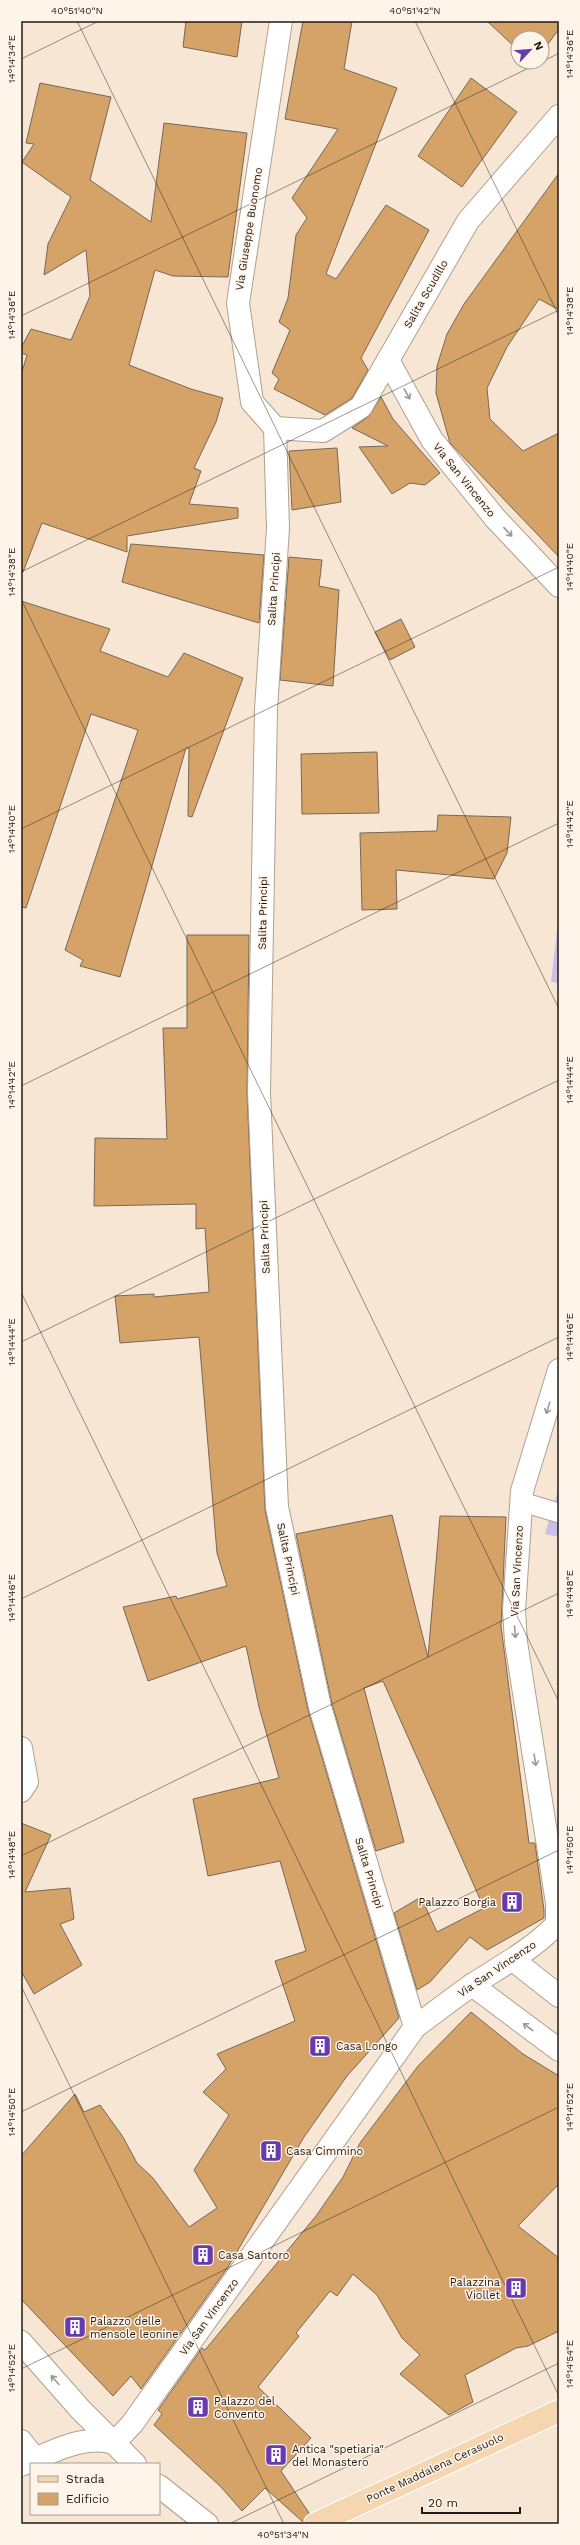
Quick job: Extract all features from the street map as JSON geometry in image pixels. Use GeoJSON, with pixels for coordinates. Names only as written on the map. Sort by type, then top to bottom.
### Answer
{"type":"FeatureCollection","features":[{"type":"Feature","properties":{"kind":"main road","name":"Ponte Maddalena Cerasuolo"},"geometry":{"type":"LineString","coordinates":[[315,2524],[557,2411]]}},
{"type":"Feature","properties":{"kind":"street","name":"Via Giuseppe Buonomo"},"geometry":{"type":"LineString","coordinates":[[275,428],[252,402],[238,303],[282,21]]}},
{"type":"Feature","properties":{"kind":"street","name":"Salita Scudillo"},"geometry":{"type":"LineString","coordinates":[[275,428],[323,431],[361,407],[468,222],[559,116]]}},
{"type":"Feature","properties":{"kind":"street","name":"Via San Vincenzo"},"geometry":{"type":"LineString","coordinates":[[388,360],[432,440],[495,518],[559,586]]}},
{"type":"Feature","properties":{"kind":"street","name":"Salita Principi"},"geometry":{"type":"LineString","coordinates":[[275,428],[278,528],[266,709],[259,1092],[277,1507],[320,1707],[415,2027]]}},
{"type":"Feature","properties":{"kind":"street","name":"Via San Vincenzo"},"geometry":{"type":"LineString","coordinates":[[114,2443],[132,2424],[415,2027],[472,1985],[513,1960],[545,1936],[557,1924],[557,1903],[516,1642],[514,1610],[522,1491],[559,1370]]}},
{"type":"Feature","properties":{"kind":"street"},"geometry":{"type":"LineString","coordinates":[[21,1748],[27,1782],[21,1791]]}},
{"type":"Feature","properties":{"kind":"street"},"geometry":{"type":"LineString","coordinates":[[513,1960],[559,1996]]}},
{"type":"Feature","properties":{"kind":"street"},"geometry":{"type":"LineString","coordinates":[[472,1985],[559,2050]]}},
{"type":"Feature","properties":{"kind":"street"},"geometry":{"type":"LineString","coordinates":[[21,2342],[80,2409],[134,2463]]}},
{"type":"Feature","properties":{"kind":"street"},"geometry":{"type":"LineString","coordinates":[[70,2446],[80,2430],[82,2420],[80,2409]]}},
{"type":"Feature","properties":{"kind":"street"},"geometry":{"type":"LineString","coordinates":[[21,2441],[28,2462],[70,2446],[104,2440],[114,2443]]}},
{"type":"Feature","properties":{"kind":"street"},"geometry":{"type":"LineString","coordinates":[[160,2487],[207,2524]]}},
{"type":"Feature","properties":{"kind":"lane"},"geometry":{"type":"LineString","coordinates":[[522,1502],[559,1513]]}},
{"type":"Feature","properties":{"kind":"shaded area"},"geometry":{"type":"Polygon","coordinates":[[[559,914],[559,983],[551,982],[559,914]]]}},
{"type":"Feature","properties":{"kind":"shaded area"},"geometry":{"type":"Polygon","coordinates":[[[559,1487],[559,1537],[545,1534],[559,1487]]]}},
{"type":"Feature","properties":{"kind":"building"},"geometry":{"type":"Polygon","coordinates":[[[186,21],[242,21],[237,57],[183,47],[186,21]]]}},
{"type":"Feature","properties":{"kind":"building"},"geometry":{"type":"Polygon","coordinates":[[[303,21],[352,21],[344,69],[397,88],[326,274],[336,279],[386,205],[429,230],[361,358],[368,370],[352,398],[325,415],[274,389],[279,379],[272,373],[290,330],[279,322],[288,298],[296,235],[307,218],[292,198],[338,129],[285,119],[303,21]]]}},
{"type":"Feature","properties":{"kind":"building"},"geometry":{"type":"Polygon","coordinates":[[[487,21],[559,21],[559,29],[550,41],[550,30],[510,30],[510,43],[487,21]]]}},
{"type":"Feature","properties":{"kind":"building"},"geometry":{"type":"Polygon","coordinates":[[[471,78],[517,112],[462,187],[418,156],[471,78]]]}},
{"type":"Feature","properties":{"kind":"building"},"geometry":{"type":"Polygon","coordinates":[[[40,83],[111,97],[90,180],[151,222],[164,123],[247,133],[228,277],[173,276],[155,270],[129,365],[191,389],[223,398],[216,422],[194,468],[201,471],[189,504],[238,508],[238,518],[127,536],[127,552],[42,523],[23,572],[21,572],[21,375],[27,355],[21,353],[21,348],[31,329],[71,340],[90,296],[86,250],[44,275],[48,244],[71,197],[22,162],[34,144],[26,143],[40,83]]]}},
{"type":"Feature","properties":{"kind":"building"},"geometry":{"type":"Polygon","coordinates":[[[559,173],[559,310],[539,299],[507,347],[487,388],[490,419],[523,451],[559,433],[559,557],[450,443],[436,393],[437,366],[447,334],[464,304],[559,173]]]}},
{"type":"Feature","properties":{"kind":"building"},"geometry":{"type":"Polygon","coordinates":[[[381,397],[393,419],[440,473],[425,485],[410,483],[392,494],[359,447],[388,446],[352,428],[368,417],[381,397]]]}},
{"type":"Feature","properties":{"kind":"building"},"geometry":{"type":"Polygon","coordinates":[[[337,448],[341,502],[292,510],[289,451],[337,448]]]}},
{"type":"Feature","properties":{"kind":"building"},"geometry":{"type":"Polygon","coordinates":[[[131,544],[264,555],[259,623],[122,582],[131,544]]]}},
{"type":"Feature","properties":{"kind":"building"},"geometry":{"type":"Polygon","coordinates":[[[289,557],[322,560],[319,586],[339,590],[333,686],[280,680],[289,557]]]}},
{"type":"Feature","properties":{"kind":"building"},"geometry":{"type":"Polygon","coordinates":[[[21,601],[110,629],[100,651],[168,677],[184,653],[243,678],[192,817],[188,816],[189,748],[186,748],[120,977],[80,966],[83,960],[65,950],[138,730],[91,714],[26,908],[21,907],[21,601]]]}},
{"type":"Feature","properties":{"kind":"building"},"geometry":{"type":"Polygon","coordinates":[[[401,619],[415,647],[390,660],[375,632],[401,619]]]}},
{"type":"Feature","properties":{"kind":"building"},"geometry":{"type":"Polygon","coordinates":[[[377,752],[379,813],[302,814],[301,754],[377,752]]]}},
{"type":"Feature","properties":{"kind":"building"},"geometry":{"type":"Polygon","coordinates":[[[438,815],[511,817],[507,853],[494,879],[396,870],[397,909],[362,910],[360,833],[437,831],[438,815]]]}},
{"type":"Feature","properties":{"kind":"building"},"geometry":{"type":"Polygon","coordinates":[[[187,935],[249,935],[247,1093],[265,1510],[308,1710],[399,2018],[347,2076],[304,2137],[228,2267],[141,2389],[131,2376],[113,2396],[21,2299],[21,2156],[75,2094],[84,2112],[100,2105],[123,2137],[137,2163],[153,2178],[189,2227],[217,2208],[194,2170],[229,2115],[203,2092],[226,2069],[217,2054],[295,2021],[275,1961],[306,1951],[280,1861],[208,1876],[193,1799],[279,1778],[259,1707],[246,1646],[148,1681],[123,1607],[176,1596],[177,1599],[227,1586],[217,1553],[199,1337],[120,1343],[115,1296],[154,1294],[154,1297],[209,1292],[205,1228],[196,1229],[196,1204],[94,1206],[95,1138],[167,1139],[163,1028],[187,1028],[187,935]]]}},
{"type":"Feature","properties":{"kind":"building"},"geometry":{"type":"Polygon","coordinates":[[[392,1515],[428,1657],[440,1516],[506,1517],[501,1626],[529,1843],[535,1843],[544,1910],[544,1918],[487,1950],[470,1937],[430,1982],[417,1990],[394,1913],[421,1897],[437,1932],[484,1908],[383,1681],[364,1688],[404,1842],[376,1851],[332,1704],[296,1534],[392,1515]]]}},
{"type":"Feature","properties":{"kind":"building"},"geometry":{"type":"Polygon","coordinates":[[[21,1823],[51,1835],[25,1892],[70,1888],[74,1919],[60,1924],[82,1965],[34,1994],[21,1971],[21,1823]]]}},
{"type":"Feature","properties":{"kind":"building"},"geometry":{"type":"Polygon","coordinates":[[[471,2012],[523,2054],[559,2076],[559,2184],[518,2226],[559,2258],[559,2331],[528,2346],[516,2348],[465,2375],[473,2402],[449,2415],[400,2374],[420,2355],[402,2338],[377,2295],[353,2274],[337,2296],[330,2291],[296,2333],[299,2336],[258,2387],[311,2438],[281,2471],[309,2513],[303,2522],[265,2488],[242,2511],[221,2487],[154,2425],[162,2414],[158,2410],[202,2348],[205,2350],[316,2216],[343,2177],[360,2143],[418,2066],[471,2012]]]}},
{"type":"Feature","properties":{"kind":"place","name":"Palazzo Borgia"},"geometry":{"type":"Point","coordinates":[512,1902]}},
{"type":"Feature","properties":{"kind":"place","name":"Casa Longo"},"geometry":{"type":"Point","coordinates":[320,2046]}},
{"type":"Feature","properties":{"kind":"place","name":"Casa Cimmino"},"geometry":{"type":"Point","coordinates":[271,2151]}},
{"type":"Feature","properties":{"kind":"place","name":"Casa Santoro"},"geometry":{"type":"Point","coordinates":[203,2255]}},
{"type":"Feature","properties":{"kind":"place","name":"Palazzina Viollet"},"geometry":{"type":"Point","coordinates":[516,2288]}},
{"type":"Feature","properties":{"kind":"place","name":"Palazzo delle mensole leonine"},"geometry":{"type":"Point","coordinates":[75,2327]}},
{"type":"Feature","properties":{"kind":"place","name":"Palazzo del Convento"},"geometry":{"type":"Point","coordinates":[198,2407]}},
{"type":"Feature","properties":{"kind":"place","name":"Antica \"spetiaria\" del Monastero"},"geometry":{"type":"Point","coordinates":[276,2455]}}]}
